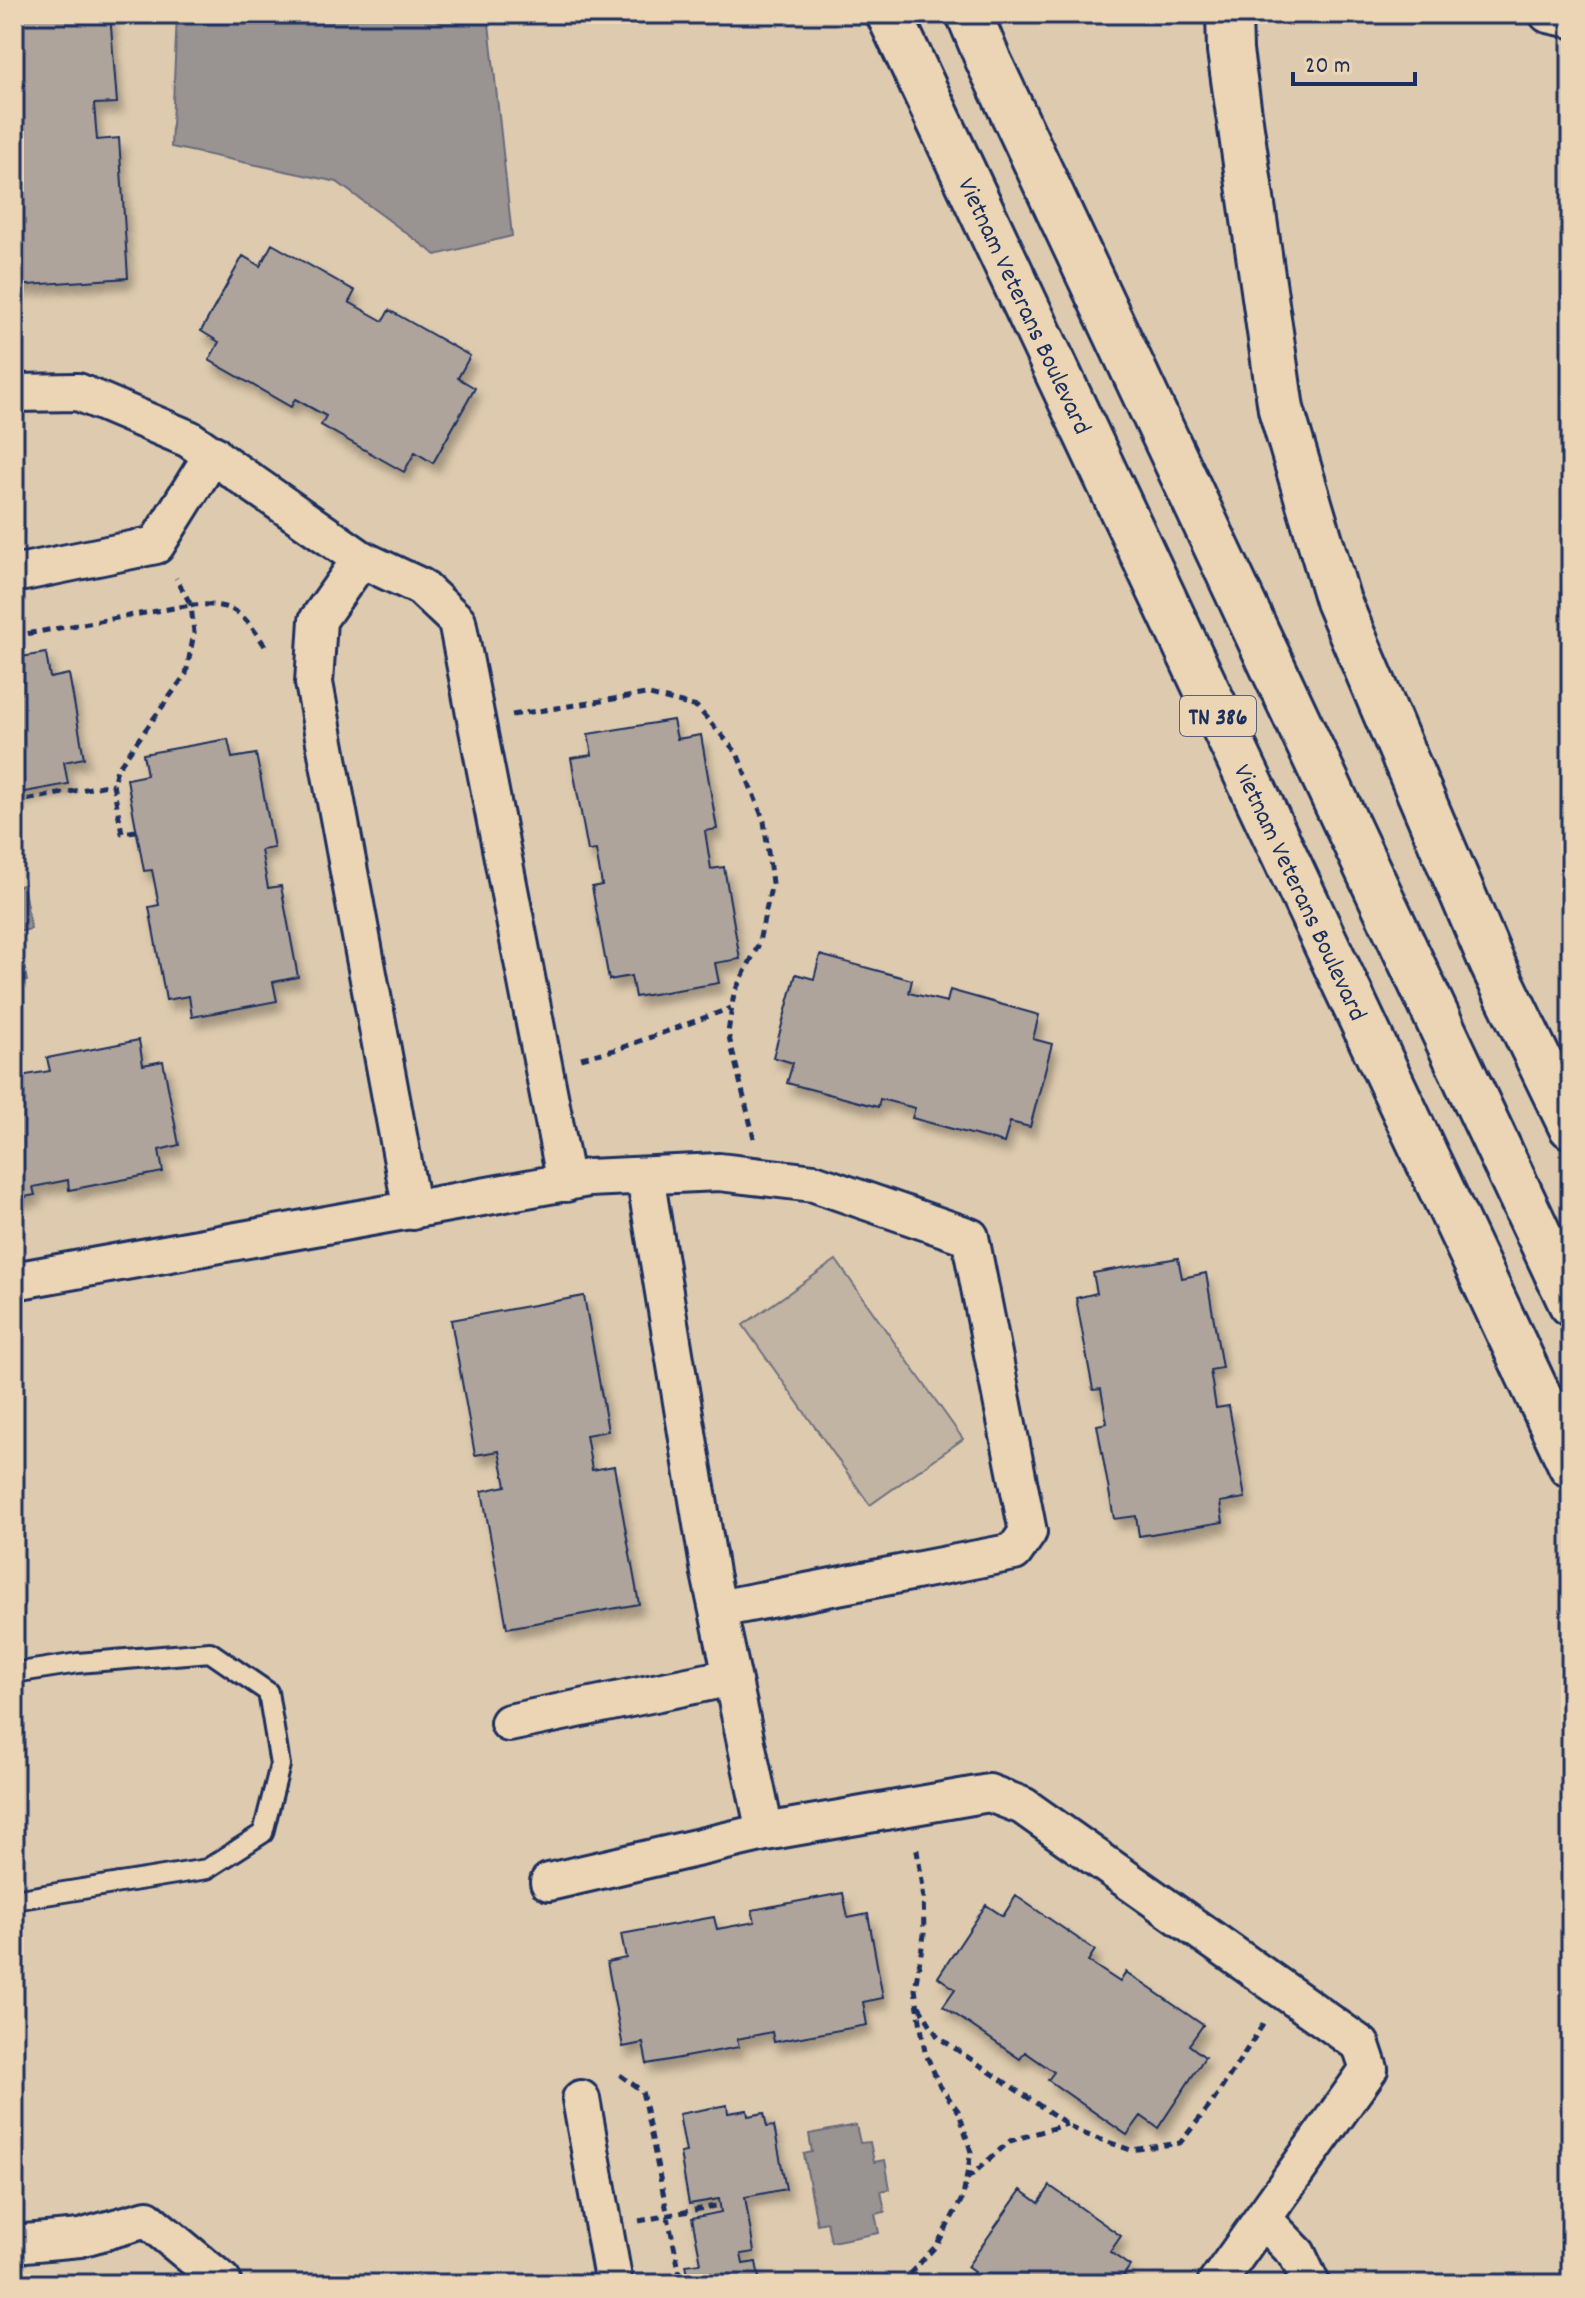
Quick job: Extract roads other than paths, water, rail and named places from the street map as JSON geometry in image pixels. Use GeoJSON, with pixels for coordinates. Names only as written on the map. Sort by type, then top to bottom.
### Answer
{"type":"FeatureCollection","features":[{"type":"Feature","properties":{"kind":"highway","name":"TN 386"},"geometry":{"type":"LineString","coordinates":[[969,14],[1571,1303]]}},
{"type":"Feature","properties":{"kind":"highway"},"geometry":{"type":"LineString","coordinates":[[1229,14],[1230,51],[1281,409],[1338,601],[1492,963],[1571,1126]]}},
{"type":"Feature","properties":{"kind":"highway","name":"Vietnam Veterans Boulevard"},"geometry":{"type":"LineString","coordinates":[[894,25],[1571,1465]]}},
{"type":"Feature","properties":{"kind":"highway"},"geometry":{"type":"LineString","coordinates":[[1539,1397],[1571,1485]]}},
{"type":"Feature","properties":{"kind":"street"},"geometry":{"type":"LineString","coordinates":[[1548,14],[1571,19]]}},
{"type":"Feature","properties":{"kind":"street"},"geometry":{"type":"LineString","coordinates":[[14,393],[78,392],[189,439],[361,559],[421,587],[457,621],[566,1183]]}},
{"type":"Feature","properties":{"kind":"street"},"geometry":{"type":"LineString","coordinates":[[14,574],[156,545],[213,454]]}},
{"type":"Feature","properties":{"kind":"street"},"geometry":{"type":"LineString","coordinates":[[361,559],[318,620],[314,683],[412,1211]]}},
{"type":"Feature","properties":{"kind":"street"},"geometry":{"type":"LineString","coordinates":[[14,1281],[588,1178],[719,1172],[814,1183],[970,1237],[1028,1532],[1014,1552],[718,1609]]}},
{"type":"Feature","properties":{"kind":"street"},"geometry":{"type":"LineString","coordinates":[[645,1176],[718,1609],[765,1832]]}},
{"type":"Feature","properties":{"kind":"street"},"geometry":{"type":"LineString","coordinates":[[509,1723],[732,1677]]}},
{"type":"Feature","properties":{"kind":"street"},"geometry":{"type":"LineString","coordinates":[[549,1882],[765,1832],[989,1793],[1023,1806],[1361,2045],[1369,2069],[1216,2284]]}},
{"type":"Feature","properties":{"kind":"street"},"geometry":{"type":"LineString","coordinates":[[581,2099],[614,2284]]}},
{"type":"Feature","properties":{"kind":"street"},"geometry":{"type":"LineString","coordinates":[[14,2244],[80,2238],[147,2219],[224,2283]]}},
{"type":"Feature","properties":{"kind":"street"},"geometry":{"type":"LineString","coordinates":[[1263,2219],[1297,2254],[1311,2284]]}},
{"type":"Feature","properties":{"kind":"lane"},"geometry":{"type":"LineString","coordinates":[[14,1673],[78,1663],[210,1652],[268,1692],[280,1765],[263,1833],[207,1869],[14,1900]]}}]}
